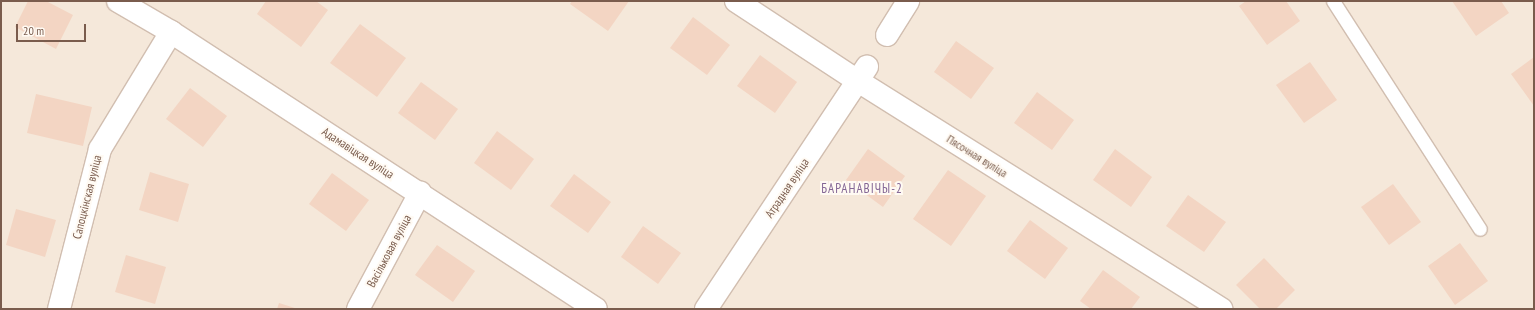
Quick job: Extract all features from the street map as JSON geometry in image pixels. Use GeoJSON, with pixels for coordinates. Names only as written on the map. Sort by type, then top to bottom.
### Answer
{"type":"FeatureCollection","features":[{"type":"Feature","properties":{"kind":"street","name":"Адамавіцкая вуліца"},"geometry":{"type":"LineString","coordinates":[[118,1],[170,32],[420,193],[596,309]]}},
{"type":"Feature","properties":{"kind":"street","name":"Пясочная вуліца"},"geometry":{"type":"LineString","coordinates":[[736,1],[862,74],[1221,309]]}},
{"type":"Feature","properties":{"kind":"street"},"geometry":{"type":"LineString","coordinates":[[886,35],[908,1]]}},
{"type":"Feature","properties":{"kind":"street","name":"Сапоцкінская вуліца"},"geometry":{"type":"LineString","coordinates":[[59,309],[100,149],[170,32]]}},
{"type":"Feature","properties":{"kind":"street","name":"Атрадная вуліца"},"geometry":{"type":"LineString","coordinates":[[706,309],[862,74]]}},
{"type":"Feature","properties":{"kind":"street","name":"Васільковая вуліца"},"geometry":{"type":"LineString","coordinates":[[358,309],[420,193]]}},
{"type":"Feature","properties":{"kind":"lane"},"geometry":{"type":"LineString","coordinates":[[1333,1],[1480,229]]}},
{"type":"Feature","properties":{"kind":"shaded area"},"geometry":{"type":"Polygon","coordinates":[[[1,1],[1534,1],[1534,309],[1,309],[1,1]]]}},
{"type":"Feature","properties":{"kind":"building"},"geometry":{"type":"Polygon","coordinates":[[[28,1],[46,1],[73,15],[56,49],[15,27],[28,1]]]}},
{"type":"Feature","properties":{"kind":"building"},"geometry":{"type":"Polygon","coordinates":[[[266,1],[316,1],[328,10],[301,47],[257,14],[266,1]]]}},
{"type":"Feature","properties":{"kind":"building"},"geometry":{"type":"Polygon","coordinates":[[[572,1],[629,1],[608,31],[570,4],[572,1]]]}},
{"type":"Feature","properties":{"kind":"building"},"geometry":{"type":"Polygon","coordinates":[[[1246,1],[1286,1],[1300,21],[1267,45],[1239,6],[1246,1]]]}},
{"type":"Feature","properties":{"kind":"building"},"geometry":{"type":"Polygon","coordinates":[[[1452,1],[1501,1],[1509,13],[1476,36],[1452,1]]]}},
{"type":"Feature","properties":{"kind":"building"},"geometry":{"type":"Polygon","coordinates":[[[693,17],[730,45],[707,75],[670,48],[693,17]]]}},
{"type":"Feature","properties":{"kind":"building"},"geometry":{"type":"Polygon","coordinates":[[[360,24],[406,58],[377,97],[330,63],[360,24]]]}},
{"type":"Feature","properties":{"kind":"building"},"geometry":{"type":"Polygon","coordinates":[[[956,41],[994,68],[971,99],[934,72],[956,41]]]}},
{"type":"Feature","properties":{"kind":"building"},"geometry":{"type":"Polygon","coordinates":[[[760,55],[797,82],[775,113],[737,86],[760,55]]]}},
{"type":"Feature","properties":{"kind":"building"},"geometry":{"type":"Polygon","coordinates":[[[1534,57],[1534,106],[1511,74],[1534,57]]]}},
{"type":"Feature","properties":{"kind":"building"},"geometry":{"type":"Polygon","coordinates":[[[1310,62],[1337,100],[1304,123],[1276,85],[1310,62]]]}},
{"type":"Feature","properties":{"kind":"building"},"geometry":{"type":"Polygon","coordinates":[[[421,82],[458,109],[435,140],[398,113],[421,82]]]}},
{"type":"Feature","properties":{"kind":"building"},"geometry":{"type":"Polygon","coordinates":[[[190,88],[227,116],[203,147],[166,119],[190,88]]]}},
{"type":"Feature","properties":{"kind":"building"},"geometry":{"type":"Polygon","coordinates":[[[1037,92],[1074,120],[1052,150],[1014,123],[1037,92]]]}},
{"type":"Feature","properties":{"kind":"building"},"geometry":{"type":"Polygon","coordinates":[[[36,94],[92,107],[83,146],[27,133],[36,94]]]}},
{"type":"Feature","properties":{"kind":"building"},"geometry":{"type":"Polygon","coordinates":[[[497,131],[534,159],[511,190],[474,163],[497,131]]]}},
{"type":"Feature","properties":{"kind":"building"},"geometry":{"type":"Polygon","coordinates":[[[868,149],[905,176],[883,207],[846,180],[868,149]]]}},
{"type":"Feature","properties":{"kind":"building"},"geometry":{"type":"Polygon","coordinates":[[[1115,149],[1152,177],[1131,207],[1093,180],[1115,149]]]}},
{"type":"Feature","properties":{"kind":"building"},"geometry":{"type":"Polygon","coordinates":[[[948,170],[986,196],[951,246],[913,219],[948,170]]]}},
{"type":"Feature","properties":{"kind":"building"},"geometry":{"type":"Polygon","coordinates":[[[150,172],[189,184],[178,222],[139,210],[150,172]]]}},
{"type":"Feature","properties":{"kind":"building"},"geometry":{"type":"Polygon","coordinates":[[[332,173],[369,200],[346,231],[309,204],[332,173]]]}},
{"type":"Feature","properties":{"kind":"building"},"geometry":{"type":"Polygon","coordinates":[[[574,174],[611,202],[588,233],[550,206],[574,174]]]}},
{"type":"Feature","properties":{"kind":"building"},"geometry":{"type":"Polygon","coordinates":[[[1393,184],[1421,222],[1389,245],[1361,207],[1393,184]]]}},
{"type":"Feature","properties":{"kind":"building"},"geometry":{"type":"Polygon","coordinates":[[[1188,195],[1226,222],[1204,252],[1166,226],[1188,195]]]}},
{"type":"Feature","properties":{"kind":"building"},"geometry":{"type":"Polygon","coordinates":[[[16,209],[56,220],[45,257],[6,245],[16,209]]]}},
{"type":"Feature","properties":{"kind":"building"},"geometry":{"type":"Polygon","coordinates":[[[1030,220],[1068,248],[1045,279],[1007,251],[1030,220]]]}},
{"type":"Feature","properties":{"kind":"building"},"geometry":{"type":"Polygon","coordinates":[[[643,226],[681,253],[658,284],[621,257],[643,226]]]}},
{"type":"Feature","properties":{"kind":"building"},"geometry":{"type":"Polygon","coordinates":[[[1460,243],[1488,281],[1455,305],[1428,266],[1460,243]]]}},
{"type":"Feature","properties":{"kind":"building"},"geometry":{"type":"Polygon","coordinates":[[[437,245],[475,271],[453,302],[415,275],[437,245]]]}},
{"type":"Feature","properties":{"kind":"building"},"geometry":{"type":"Polygon","coordinates":[[[126,255],[166,267],[155,304],[115,292],[126,255]]]}},
{"type":"Feature","properties":{"kind":"building"},"geometry":{"type":"Polygon","coordinates":[[[1264,258],[1295,290],[1276,309],[1260,309],[1236,285],[1264,258]]]}},
{"type":"Feature","properties":{"kind":"building"},"geometry":{"type":"Polygon","coordinates":[[[1103,270],[1140,297],[1131,309],[1091,309],[1080,301],[1103,270]]]}},
{"type":"Feature","properties":{"kind":"building"},"geometry":{"type":"Polygon","coordinates":[[[279,303],[298,309],[277,309],[279,303]]]}},
{"type":"Feature","properties":{"kind":"district","name":"БАРАНАВІЧЫ-2"},"geometry":{"type":"Point","coordinates":[862,189]}}]}
